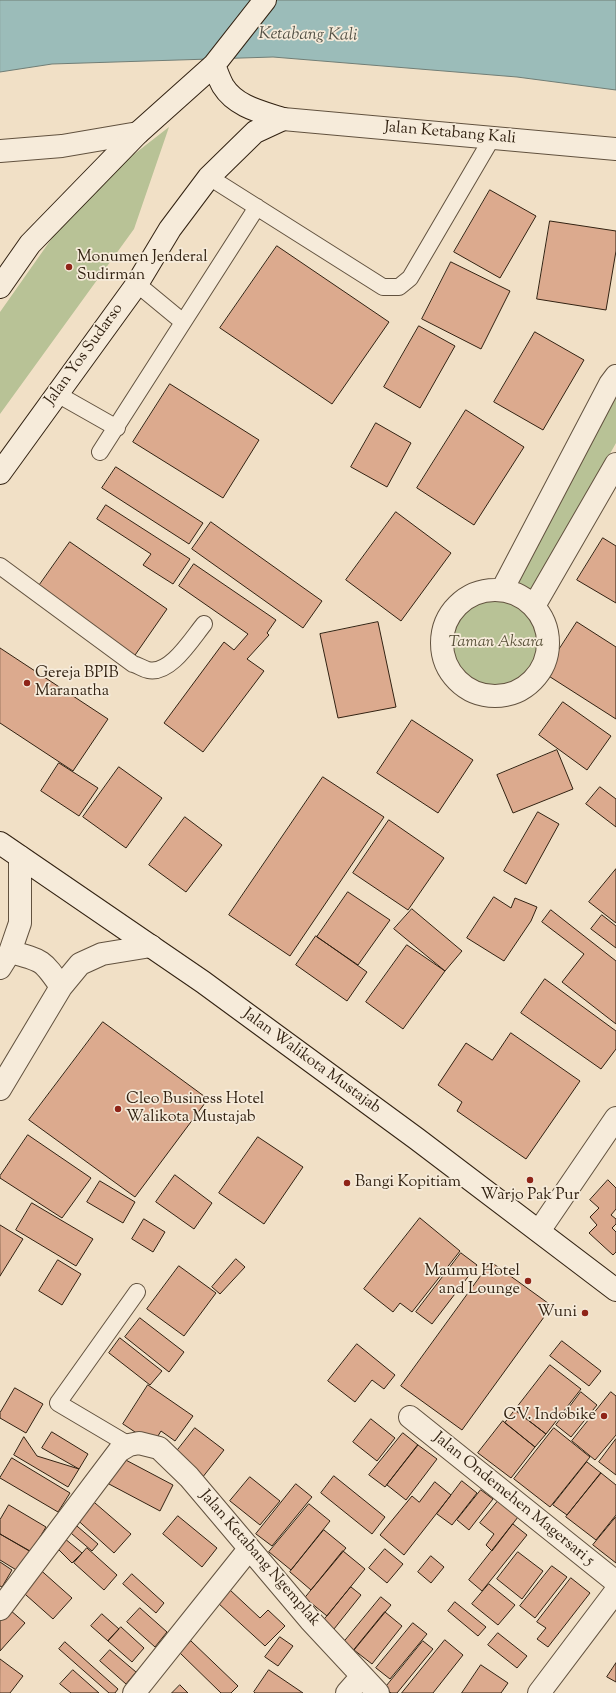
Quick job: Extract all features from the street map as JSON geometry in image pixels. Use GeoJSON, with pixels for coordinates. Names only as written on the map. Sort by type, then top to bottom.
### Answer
{"type":"FeatureCollection","features":[{"type":"Feature","properties":{"kind":"street"},"geometry":{"type":"LineString","coordinates":[[0,287],[30,244],[138,133],[216,63],[265,0]]}},
{"type":"Feature","properties":{"kind":"street","name":"Jalan Ketabang Kali"},"geometry":{"type":"LineString","coordinates":[[216,63],[223,86],[234,99],[249,108],[283,118],[616,150]]}},
{"type":"Feature","properties":{"kind":"street","name":"Jalan Yos Sudarso"},"geometry":{"type":"LineString","coordinates":[[0,473],[137,284],[170,229],[209,177],[255,132],[283,118]]}},
{"type":"Feature","properties":{"kind":"street"},"geometry":{"type":"LineString","coordinates":[[0,151],[62,146],[138,133]]}},
{"type":"Feature","properties":{"kind":"street"},"geometry":{"type":"LineString","coordinates":[[502,590],[610,384],[616,376]]}},
{"type":"Feature","properties":{"kind":"street"},"geometry":{"type":"LineString","coordinates":[[534,606],[616,464]]}},
{"type":"Feature","properties":{"kind":"street"},"geometry":{"type":"LineString","coordinates":[[502,590],[519,596],[534,606],[544,621],[549,638],[548,656],[541,672],[529,685],[514,694],[496,697],[479,695],[463,687],[451,674],[443,658],[441,640],[445,623],[454,608],[468,597],[484,591],[502,590]]}},
{"type":"Feature","properties":{"kind":"street","name":"Jalan Walikota Mustajab"},"geometry":{"type":"LineString","coordinates":[[0,843],[203,982],[411,1135],[616,1290]]}},
{"type":"Feature","properties":{"kind":"street"},"geometry":{"type":"LineString","coordinates":[[20,857],[20,923],[5,960],[40,961],[48,968],[61,987]]}},
{"type":"Feature","properties":{"kind":"street"},"geometry":{"type":"LineString","coordinates":[[0,1088],[61,987],[80,964],[102,954],[150,946]]}},
{"type":"Feature","properties":{"kind":"street"},"geometry":{"type":"LineString","coordinates":[[539,1231],[616,1118]]}},
{"type":"Feature","properties":{"kind":"street","name":"Jalan Ondemehen Magersari 5"},"geometry":{"type":"LineString","coordinates":[[410,1417],[616,1582]]}},
{"type":"Feature","properties":{"kind":"street","name":"Jalan Ketabang Ngemplak"},"geometry":{"type":"LineString","coordinates":[[129,1445],[139,1443],[159,1448],[189,1477],[310,1620],[378,1693]]}},
{"type":"Feature","properties":{"kind":"street"},"geometry":{"type":"LineString","coordinates":[[0,1609],[119,1451],[129,1445]]}},
{"type":"Feature","properties":{"kind":"street"},"geometry":{"type":"LineString","coordinates":[[134,1693],[249,1549]]}},
{"type":"Feature","properties":{"kind":"street"},"geometry":{"type":"LineString","coordinates":[[539,1693],[616,1591]]}},
{"type":"Feature","properties":{"kind":"street"},"geometry":{"type":"LineString","coordinates":[[347,1693],[362,1676]]}},
{"type":"Feature","properties":{"kind":"lane"},"geometry":{"type":"LineString","coordinates":[[209,177],[383,287],[399,287],[410,278],[492,138]]}},
{"type":"Feature","properties":{"kind":"lane"},"geometry":{"type":"LineString","coordinates":[[100,452],[117,428],[257,207]]}},
{"type":"Feature","properties":{"kind":"lane"},"geometry":{"type":"LineString","coordinates":[[137,284],[183,322]]}},
{"type":"Feature","properties":{"kind":"lane"},"geometry":{"type":"LineString","coordinates":[[57,394],[117,428]]}},
{"type":"Feature","properties":{"kind":"lane"},"geometry":{"type":"LineString","coordinates":[[0,566],[133,664],[148,670],[162,669],[173,662],[204,624]]}},
{"type":"Feature","properties":{"kind":"lane"},"geometry":{"type":"LineString","coordinates":[[129,1445],[58,1403],[137,1292]]}},
{"type":"Feature","properties":{"kind":"green space"},"geometry":{"type":"Polygon","coordinates":[[[169,127],[134,229],[0,414],[0,312],[83,194],[169,127]]]}},
{"type":"Feature","properties":{"kind":"green space"},"geometry":{"type":"Polygon","coordinates":[[[616,398],[616,443],[529,597],[511,585],[616,398]]]}},
{"type":"Feature","properties":{"kind":"green space","name":"Taman Aksara"},"geometry":{"type":"Polygon","coordinates":[[[502,599],[517,605],[532,619],[540,637],[540,652],[536,665],[524,678],[502,688],[488,688],[475,683],[470,679],[457,663],[453,647],[454,630],[460,615],[472,604],[483,600],[502,599]]]}},
{"type":"Feature","properties":{"kind":"water","name":"Ketabang Kali"},"geometry":{"type":"Polygon","coordinates":[[[0,0],[616,0],[616,90],[517,77],[273,57],[52,64],[0,72],[0,0]]]}},
{"type":"Feature","properties":{"kind":"building"},"geometry":{"type":"Polygon","coordinates":[[[490,190],[536,216],[500,278],[454,252],[490,190]]]}},
{"type":"Feature","properties":{"kind":"building"},"geometry":{"type":"Polygon","coordinates":[[[550,221],[616,231],[616,251],[606,310],[537,299],[550,221]]]}},
{"type":"Feature","properties":{"kind":"building"},"geometry":{"type":"Polygon","coordinates":[[[277,246],[389,322],[332,404],[220,328],[277,246]]]}},
{"type":"Feature","properties":{"kind":"building"},"geometry":{"type":"Polygon","coordinates":[[[451,262],[510,291],[481,349],[422,319],[451,262]]]}},
{"type":"Feature","properties":{"kind":"building"},"geometry":{"type":"Polygon","coordinates":[[[419,326],[455,346],[420,408],[384,387],[419,326]]]}},
{"type":"Feature","properties":{"kind":"building"},"geometry":{"type":"Polygon","coordinates":[[[535,332],[584,360],[543,430],[494,402],[535,332]]]}},
{"type":"Feature","properties":{"kind":"building"},"geometry":{"type":"Polygon","coordinates":[[[170,384],[259,440],[223,498],[133,442],[170,384]]]}},
{"type":"Feature","properties":{"kind":"building"},"geometry":{"type":"Polygon","coordinates":[[[466,410],[524,447],[474,525],[417,488],[466,410]]]}},
{"type":"Feature","properties":{"kind":"building"},"geometry":{"type":"Polygon","coordinates":[[[376,423],[411,443],[387,487],[351,467],[376,423]]]}},
{"type":"Feature","properties":{"kind":"building"},"geometry":{"type":"Polygon","coordinates":[[[116,467],[203,523],[189,544],[102,488],[116,467]]]}},
{"type":"Feature","properties":{"kind":"building"},"geometry":{"type":"Polygon","coordinates":[[[106,505],[190,559],[173,584],[143,565],[151,554],[97,519],[106,505]]]}},
{"type":"Feature","properties":{"kind":"building"},"geometry":{"type":"Polygon","coordinates":[[[396,512],[451,553],[401,621],[346,580],[396,512]]]}},
{"type":"Feature","properties":{"kind":"building"},"geometry":{"type":"Polygon","coordinates":[[[211,522],[322,601],[303,628],[192,549],[211,522]]]}},
{"type":"Feature","properties":{"kind":"building"},"geometry":{"type":"Polygon","coordinates":[[[603,538],[616,546],[616,603],[577,580],[603,538]]]}},
{"type":"Feature","properties":{"kind":"building"},"geometry":{"type":"Polygon","coordinates":[[[70,542],[167,609],[133,658],[36,590],[70,542]]]}},
{"type":"Feature","properties":{"kind":"building"},"geometry":{"type":"Polygon","coordinates":[[[194,564],[276,620],[267,633],[269,635],[247,659],[264,671],[203,752],[164,723],[224,642],[234,650],[248,634],[179,586],[194,564]]]}},
{"type":"Feature","properties":{"kind":"building"},"geometry":{"type":"Polygon","coordinates":[[[378,622],[396,707],[338,718],[320,634],[378,622]]]}},
{"type":"Feature","properties":{"kind":"building"},"geometry":{"type":"Polygon","coordinates":[[[577,622],[616,647],[616,719],[544,673],[577,622]]]}},
{"type":"Feature","properties":{"kind":"building","name":"Gereja BPIB Maranatha"},"geometry":{"type":"Polygon","coordinates":[[[0,648],[108,719],[73,771],[0,723],[0,648]]]}},
{"type":"Feature","properties":{"kind":"building"},"geometry":{"type":"Polygon","coordinates":[[[563,702],[611,736],[587,770],[539,735],[563,702]]]}},
{"type":"Feature","properties":{"kind":"building"},"geometry":{"type":"Polygon","coordinates":[[[412,720],[473,760],[438,813],[377,773],[412,720]]]}},
{"type":"Feature","properties":{"kind":"building"},"geometry":{"type":"Polygon","coordinates":[[[557,750],[573,789],[513,813],[497,775],[557,750]]]}},
{"type":"Feature","properties":{"kind":"building"},"geometry":{"type":"Polygon","coordinates":[[[59,763],[98,788],[79,816],[41,791],[59,763]]]}},
{"type":"Feature","properties":{"kind":"building"},"geometry":{"type":"Polygon","coordinates":[[[119,767],[162,798],[126,848],[83,817],[119,767]]]}},
{"type":"Feature","properties":{"kind":"building"},"geometry":{"type":"Polygon","coordinates":[[[323,777],[384,817],[290,956],[229,915],[323,777]]]}},
{"type":"Feature","properties":{"kind":"building"},"geometry":{"type":"Polygon","coordinates":[[[600,787],[616,799],[616,827],[586,804],[600,787]]]}},
{"type":"Feature","properties":{"kind":"building"},"geometry":{"type":"Polygon","coordinates":[[[538,812],[559,824],[526,884],[504,871],[538,812]]]}},
{"type":"Feature","properties":{"kind":"building"},"geometry":{"type":"Polygon","coordinates":[[[185,817],[222,845],[186,892],[149,865],[185,817]]]}},
{"type":"Feature","properties":{"kind":"building"},"geometry":{"type":"Polygon","coordinates":[[[389,820],[444,858],[408,910],[353,873],[389,820]]]}},
{"type":"Feature","properties":{"kind":"building"},"geometry":{"type":"Polygon","coordinates":[[[616,869],[616,923],[589,902],[616,869]]]}},
{"type":"Feature","properties":{"kind":"building"},"geometry":{"type":"Polygon","coordinates":[[[348,892],[390,920],[358,965],[317,937],[348,892]]]}},
{"type":"Feature","properties":{"kind":"building"},"geometry":{"type":"Polygon","coordinates":[[[494,897],[511,908],[515,898],[537,907],[531,921],[504,961],[467,938],[494,897]]]}},
{"type":"Feature","properties":{"kind":"building"},"geometry":{"type":"Polygon","coordinates":[[[412,909],[462,951],[445,971],[394,929],[412,909]]]}},
{"type":"Feature","properties":{"kind":"building"},"geometry":{"type":"Polygon","coordinates":[[[551,910],[616,961],[616,1024],[562,982],[584,954],[542,922],[551,910]]]}},
{"type":"Feature","properties":{"kind":"building"},"geometry":{"type":"Polygon","coordinates":[[[602,915],[616,926],[616,948],[591,929],[602,915]]]}},
{"type":"Feature","properties":{"kind":"building"},"geometry":{"type":"Polygon","coordinates":[[[316,936],[367,972],[347,1001],[296,965],[316,936]]]}},
{"type":"Feature","properties":{"kind":"building"},"geometry":{"type":"Polygon","coordinates":[[[407,945],[445,971],[403,1029],[366,1002],[407,945]]]}},
{"type":"Feature","properties":{"kind":"building"},"geometry":{"type":"Polygon","coordinates":[[[545,979],[616,1031],[616,1049],[601,1069],[521,1013],[545,979]]]}},
{"type":"Feature","properties":{"kind":"building","name":"Cleo Business Hotel Walikota Mustajab"},"geometry":{"type":"Polygon","coordinates":[[[103,1022],[208,1099],[135,1197],[29,1120],[103,1022]]]}},
{"type":"Feature","properties":{"kind":"building"},"geometry":{"type":"Polygon","coordinates":[[[511,1033],[580,1081],[526,1159],[457,1111],[462,1102],[438,1085],[466,1043],[492,1060],[511,1033]]]}},
{"type":"Feature","properties":{"kind":"building"},"geometry":{"type":"Polygon","coordinates":[[[28,1135],[91,1178],[62,1218],[0,1178],[28,1135]]]}},
{"type":"Feature","properties":{"kind":"building"},"geometry":{"type":"Polygon","coordinates":[[[258,1137],[303,1167],[264,1224],[219,1193],[258,1137]]]}},
{"type":"Feature","properties":{"kind":"building"},"geometry":{"type":"Polygon","coordinates":[[[175,1175],[212,1203],[194,1229],[156,1202],[175,1175]]]}},
{"type":"Feature","properties":{"kind":"building"},"geometry":{"type":"Polygon","coordinates":[[[608,1180],[616,1188],[616,1209],[611,1215],[616,1219],[616,1224],[612,1228],[616,1232],[616,1252],[613,1255],[589,1233],[597,1225],[590,1217],[599,1208],[590,1200],[608,1180]]]}},
{"type":"Feature","properties":{"kind":"building"},"geometry":{"type":"Polygon","coordinates":[[[100,1181],[135,1202],[123,1223],[87,1202],[100,1181]]]}},
{"type":"Feature","properties":{"kind":"building"},"geometry":{"type":"Polygon","coordinates":[[[32,1203],[93,1239],[76,1266],[16,1230],[32,1203]]]}},
{"type":"Feature","properties":{"kind":"building"},"geometry":{"type":"Polygon","coordinates":[[[420,1218],[460,1251],[412,1312],[400,1303],[393,1312],[364,1289],[420,1218]]]}},
{"type":"Feature","properties":{"kind":"building"},"geometry":{"type":"Polygon","coordinates":[[[144,1219],[165,1232],[153,1252],[132,1239],[144,1219]]]}},
{"type":"Feature","properties":{"kind":"building"},"geometry":{"type":"Polygon","coordinates":[[[0,1225],[23,1239],[0,1276],[0,1225]]]}},
{"type":"Feature","properties":{"kind":"building"},"geometry":{"type":"Polygon","coordinates":[[[461,1253],[477,1265],[432,1324],[416,1312],[461,1253]]]}},
{"type":"Feature","properties":{"kind":"building"},"geometry":{"type":"Polygon","coordinates":[[[236,1259],[245,1267],[220,1294],[212,1287],[236,1259]]]}},
{"type":"Feature","properties":{"kind":"building"},"geometry":{"type":"Polygon","coordinates":[[[58,1260],[81,1274],[62,1305],[39,1291],[58,1260]]]}},
{"type":"Feature","properties":{"kind":"building"},"geometry":{"type":"Polygon","coordinates":[[[491,1262],[552,1306],[462,1430],[401,1386],[491,1262]]]}},
{"type":"Feature","properties":{"kind":"building"},"geometry":{"type":"Polygon","coordinates":[[[179,1266],[216,1293],[184,1336],[147,1309],[179,1266]]]}},
{"type":"Feature","properties":{"kind":"building"},"geometry":{"type":"Polygon","coordinates":[[[140,1318],[184,1352],[169,1372],[125,1337],[140,1318]]]}},
{"type":"Feature","properties":{"kind":"building"},"geometry":{"type":"Polygon","coordinates":[[[120,1338],[162,1371],[150,1385],[109,1353],[120,1338]]]}},
{"type":"Feature","properties":{"kind":"building"},"geometry":{"type":"Polygon","coordinates":[[[562,1341],[601,1371],[589,1386],[550,1356],[562,1341]]]}},
{"type":"Feature","properties":{"kind":"building"},"geometry":{"type":"Polygon","coordinates":[[[357,1344],[395,1375],[384,1389],[372,1380],[355,1402],[328,1381],[357,1344]]]}},
{"type":"Feature","properties":{"kind":"building"},"geometry":{"type":"Polygon","coordinates":[[[550,1365],[581,1389],[546,1434],[515,1410],[550,1365]]]}},
{"type":"Feature","properties":{"kind":"building"},"geometry":{"type":"Polygon","coordinates":[[[148,1385],[193,1416],[175,1441],[161,1431],[153,1444],[123,1424],[148,1385]]]}},
{"type":"Feature","properties":{"kind":"building"},"geometry":{"type":"Polygon","coordinates":[[[15,1388],[43,1404],[26,1433],[0,1418],[0,1413],[15,1388]]]}},
{"type":"Feature","properties":{"kind":"building"},"geometry":{"type":"Polygon","coordinates":[[[581,1392],[597,1405],[571,1437],[556,1425],[581,1392]]]}},
{"type":"Feature","properties":{"kind":"building","name":"CV. Indobike"},"geometry":{"type":"Polygon","coordinates":[[[611,1392],[616,1396],[616,1435],[595,1460],[572,1441],[611,1392]]]}},
{"type":"Feature","properties":{"kind":"building"},"geometry":{"type":"Polygon","coordinates":[[[515,1410],[546,1434],[535,1447],[505,1423],[515,1410]]]}},
{"type":"Feature","properties":{"kind":"building"},"geometry":{"type":"Polygon","coordinates":[[[371,1419],[395,1438],[377,1461],[353,1442],[371,1419]]]}},
{"type":"Feature","properties":{"kind":"building"},"geometry":{"type":"Polygon","coordinates":[[[503,1421],[535,1447],[511,1478],[478,1453],[503,1421]]]}},
{"type":"Feature","properties":{"kind":"building"},"geometry":{"type":"Polygon","coordinates":[[[195,1428],[224,1450],[202,1478],[173,1456],[195,1428]]]}},
{"type":"Feature","properties":{"kind":"building"},"geometry":{"type":"Polygon","coordinates":[[[554,1428],[590,1457],[550,1507],[514,1479],[554,1428]]]}},
{"type":"Feature","properties":{"kind":"building"},"geometry":{"type":"Polygon","coordinates":[[[52,1432],[88,1454],[79,1469],[42,1448],[52,1432]]]}},
{"type":"Feature","properties":{"kind":"building"},"geometry":{"type":"Polygon","coordinates":[[[403,1433],[418,1445],[385,1487],[369,1475],[403,1433]]]}},
{"type":"Feature","properties":{"kind":"building"},"geometry":{"type":"Polygon","coordinates":[[[24,1437],[37,1456],[79,1469],[68,1487],[14,1455],[24,1437]]]}},
{"type":"Feature","properties":{"kind":"building"},"geometry":{"type":"Polygon","coordinates":[[[616,1439],[616,1475],[599,1462],[616,1439]]]}},
{"type":"Feature","properties":{"kind":"building"},"geometry":{"type":"Polygon","coordinates":[[[418,1445],[437,1459],[406,1500],[387,1485],[418,1445]]]}},
{"type":"Feature","properties":{"kind":"building"},"geometry":{"type":"Polygon","coordinates":[[[12,1458],[70,1493],[58,1512],[0,1478],[12,1458]]]}},
{"type":"Feature","properties":{"kind":"building"},"geometry":{"type":"Polygon","coordinates":[[[122,1458],[173,1485],[160,1511],[109,1484],[122,1458]]]}},
{"type":"Feature","properties":{"kind":"building"},"geometry":{"type":"Polygon","coordinates":[[[587,1462],[601,1473],[567,1515],[553,1505],[587,1462]]]}},
{"type":"Feature","properties":{"kind":"building"},"geometry":{"type":"Polygon","coordinates":[[[601,1473],[616,1485],[616,1515],[596,1540],[566,1517],[601,1473]]]}},
{"type":"Feature","properties":{"kind":"building"},"geometry":{"type":"Polygon","coordinates":[[[334,1476],[385,1517],[372,1534],[321,1493],[334,1476]]]}},
{"type":"Feature","properties":{"kind":"building"},"geometry":{"type":"Polygon","coordinates":[[[250,1477],[280,1501],[260,1525],[230,1501],[250,1477]]]}},
{"type":"Feature","properties":{"kind":"building"},"geometry":{"type":"Polygon","coordinates":[[[462,1481],[477,1493],[452,1525],[437,1514],[462,1481]]]}},
{"type":"Feature","properties":{"kind":"building"},"geometry":{"type":"Polygon","coordinates":[[[435,1482],[451,1495],[404,1555],[380,1535],[412,1496],[419,1502],[435,1482]]]}},
{"type":"Feature","properties":{"kind":"building"},"geometry":{"type":"Polygon","coordinates":[[[296,1484],[312,1497],[272,1546],[256,1534],[296,1484]]]}},
{"type":"Feature","properties":{"kind":"building"},"geometry":{"type":"Polygon","coordinates":[[[481,1490],[493,1499],[469,1530],[457,1520],[481,1490]]]}},
{"type":"Feature","properties":{"kind":"building"},"geometry":{"type":"Polygon","coordinates":[[[88,1497],[131,1534],[114,1553],[72,1515],[88,1497]]]}},
{"type":"Feature","properties":{"kind":"building"},"geometry":{"type":"Polygon","coordinates":[[[498,1501],[518,1517],[492,1551],[486,1545],[494,1534],[480,1523],[498,1501]]]}},
{"type":"Feature","properties":{"kind":"building"},"geometry":{"type":"Polygon","coordinates":[[[309,1504],[330,1521],[291,1570],[269,1552],[309,1504]]]}},
{"type":"Feature","properties":{"kind":"building"},"geometry":{"type":"Polygon","coordinates":[[[9,1505],[46,1527],[31,1552],[0,1534],[0,1520],[9,1505]]]}},
{"type":"Feature","properties":{"kind":"building"},"geometry":{"type":"Polygon","coordinates":[[[178,1516],[217,1548],[202,1567],[163,1534],[178,1516]]]}},
{"type":"Feature","properties":{"kind":"building"},"geometry":{"type":"Polygon","coordinates":[[[616,1517],[616,1563],[593,1545],[616,1517]]]}},
{"type":"Feature","properties":{"kind":"building"},"geometry":{"type":"Polygon","coordinates":[[[71,1521],[98,1544],[92,1551],[65,1528],[71,1521]]]}},
{"type":"Feature","properties":{"kind":"building"},"geometry":{"type":"Polygon","coordinates":[[[513,1524],[527,1535],[482,1591],[469,1580],[513,1524]]]}},
{"type":"Feature","properties":{"kind":"building"},"geometry":{"type":"Polygon","coordinates":[[[324,1530],[346,1548],[311,1590],[290,1572],[324,1530]]]}},
{"type":"Feature","properties":{"kind":"building"},"geometry":{"type":"Polygon","coordinates":[[[0,1534],[30,1551],[18,1571],[0,1560],[0,1534]]]}},
{"type":"Feature","properties":{"kind":"building"},"geometry":{"type":"Polygon","coordinates":[[[64,1538],[82,1553],[72,1563],[56,1547],[64,1538]]]}},
{"type":"Feature","properties":{"kind":"building"},"geometry":{"type":"Polygon","coordinates":[[[87,1548],[117,1575],[104,1590],[74,1563],[87,1548]]]}},
{"type":"Feature","properties":{"kind":"building"},"geometry":{"type":"Polygon","coordinates":[[[385,1549],[403,1564],[387,1583],[369,1568],[385,1549]]]}},
{"type":"Feature","properties":{"kind":"building"},"geometry":{"type":"Polygon","coordinates":[[[343,1551],[365,1569],[327,1616],[305,1598],[343,1551]]]}},
{"type":"Feature","properties":{"kind":"building"},"geometry":{"type":"Polygon","coordinates":[[[518,1552],[543,1571],[522,1599],[497,1579],[518,1552]]]}},
{"type":"Feature","properties":{"kind":"building"},"geometry":{"type":"Polygon","coordinates":[[[431,1556],[444,1567],[431,1583],[418,1572],[431,1556]]]}},
{"type":"Feature","properties":{"kind":"building"},"geometry":{"type":"Polygon","coordinates":[[[0,1562],[12,1570],[2,1587],[0,1586],[0,1562]]]}},
{"type":"Feature","properties":{"kind":"building"},"geometry":{"type":"Polygon","coordinates":[[[36,1566],[72,1598],[53,1619],[17,1587],[36,1566]]]}},
{"type":"Feature","properties":{"kind":"building"},"geometry":{"type":"Polygon","coordinates":[[[552,1566],[567,1577],[535,1618],[520,1606],[552,1566]]]}},
{"type":"Feature","properties":{"kind":"building"},"geometry":{"type":"Polygon","coordinates":[[[132,1574],[164,1603],[156,1613],[123,1584],[132,1574]]]}},
{"type":"Feature","properties":{"kind":"building"},"geometry":{"type":"Polygon","coordinates":[[[571,1578],[590,1593],[548,1647],[537,1639],[546,1628],[537,1622],[571,1578]]]}},
{"type":"Feature","properties":{"kind":"building"},"geometry":{"type":"Polygon","coordinates":[[[489,1584],[515,1605],[498,1625],[472,1604],[489,1584]]]}},
{"type":"Feature","properties":{"kind":"building"},"geometry":{"type":"Polygon","coordinates":[[[351,1587],[361,1595],[334,1629],[324,1620],[351,1587]]]}},
{"type":"Feature","properties":{"kind":"building"},"geometry":{"type":"Polygon","coordinates":[[[230,1590],[260,1618],[268,1610],[285,1626],[265,1646],[218,1603],[230,1590]]]}},
{"type":"Feature","properties":{"kind":"building"},"geometry":{"type":"Polygon","coordinates":[[[381,1597],[391,1605],[354,1650],[344,1642],[381,1597]]]}},
{"type":"Feature","properties":{"kind":"building"},"geometry":{"type":"Polygon","coordinates":[[[455,1602],[486,1627],[478,1636],[448,1611],[455,1602]]]}},
{"type":"Feature","properties":{"kind":"building"},"geometry":{"type":"Polygon","coordinates":[[[140,1608],[167,1632],[155,1647],[127,1622],[140,1608]]]}},
{"type":"Feature","properties":{"kind":"building"},"geometry":{"type":"Polygon","coordinates":[[[10,1610],[25,1623],[0,1651],[0,1621],[10,1610]]]}},
{"type":"Feature","properties":{"kind":"building"},"geometry":{"type":"Polygon","coordinates":[[[385,1612],[402,1626],[372,1664],[354,1650],[385,1612]]]}},
{"type":"Feature","properties":{"kind":"building"},"geometry":{"type":"Polygon","coordinates":[[[102,1614],[119,1629],[108,1641],[91,1626],[102,1614]]]}},
{"type":"Feature","properties":{"kind":"building"},"geometry":{"type":"Polygon","coordinates":[[[413,1623],[427,1634],[390,1679],[376,1668],[413,1623]]]}},
{"type":"Feature","properties":{"kind":"building"},"geometry":{"type":"Polygon","coordinates":[[[121,1627],[144,1648],[132,1662],[108,1641],[121,1627]]]}},
{"type":"Feature","properties":{"kind":"building"},"geometry":{"type":"Polygon","coordinates":[[[498,1633],[527,1656],[517,1668],[488,1645],[498,1633]]]}},
{"type":"Feature","properties":{"kind":"building"},"geometry":{"type":"Polygon","coordinates":[[[280,1637],[293,1646],[278,1666],[265,1657],[280,1637]]]}},
{"type":"Feature","properties":{"kind":"building"},"geometry":{"type":"Polygon","coordinates":[[[445,1640],[463,1655],[433,1693],[402,1693],[445,1640]]]}},
{"type":"Feature","properties":{"kind":"building"},"geometry":{"type":"Polygon","coordinates":[[[191,1641],[238,1686],[231,1693],[221,1693],[180,1653],[191,1641]]]}},
{"type":"Feature","properties":{"kind":"building"},"geometry":{"type":"Polygon","coordinates":[[[423,1641],[433,1649],[397,1693],[391,1693],[385,1688],[423,1641]]]}},
{"type":"Feature","properties":{"kind":"building"},"geometry":{"type":"Polygon","coordinates":[[[65,1642],[118,1689],[115,1693],[109,1693],[59,1649],[65,1642]]]}},
{"type":"Feature","properties":{"kind":"building"},"geometry":{"type":"Polygon","coordinates":[[[110,1650],[136,1672],[126,1684],[100,1661],[110,1650]]]}},
{"type":"Feature","properties":{"kind":"building"},"geometry":{"type":"Polygon","coordinates":[[[0,1659],[23,1676],[10,1693],[0,1693],[0,1659]]]}},
{"type":"Feature","properties":{"kind":"building"},"geometry":{"type":"Polygon","coordinates":[[[616,1663],[616,1682],[607,1677],[616,1663]]]}},
{"type":"Feature","properties":{"kind":"building"},"geometry":{"type":"Polygon","coordinates":[[[481,1665],[508,1683],[501,1693],[462,1693],[481,1665]]]}},
{"type":"Feature","properties":{"kind":"building"},"geometry":{"type":"Polygon","coordinates":[[[73,1670],[99,1693],[71,1693],[60,1684],[73,1670]]]}},
{"type":"Feature","properties":{"kind":"building"},"geometry":{"type":"Polygon","coordinates":[[[269,1670],[303,1693],[255,1693],[254,1692],[269,1670]]]}},
{"type":"Feature","properties":{"kind":"building"},"geometry":{"type":"Polygon","coordinates":[[[180,1685],[188,1693],[172,1693],[180,1685]]]}},
{"type":"Feature","properties":{"kind":"place","name":"Monumen Jenderal Sudirman"},"geometry":{"type":"Point","coordinates":[69,267]}},
{"type":"Feature","properties":{"kind":"place","name":"Gereja BPIB Maranatha"},"geometry":{"type":"Point","coordinates":[27,683]}},
{"type":"Feature","properties":{"kind":"place","name":"Cleo Business Hotel Walikota Mustajab"},"geometry":{"type":"Point","coordinates":[118,1109]}},
{"type":"Feature","properties":{"kind":"place","name":"Warjo Pak Pur"},"geometry":{"type":"Point","coordinates":[530,1180]}},
{"type":"Feature","properties":{"kind":"place","name":"Bangi Kopitiam"},"geometry":{"type":"Point","coordinates":[347,1183]}},
{"type":"Feature","properties":{"kind":"place","name":"Maumu Hotel and Lounge"},"geometry":{"type":"Point","coordinates":[528,1281]}},
{"type":"Feature","properties":{"kind":"place","name":"Wuni"},"geometry":{"type":"Point","coordinates":[585,1313]}},
{"type":"Feature","properties":{"kind":"place","name":"CV. Indobike"},"geometry":{"type":"Point","coordinates":[604,1416]}}]}
